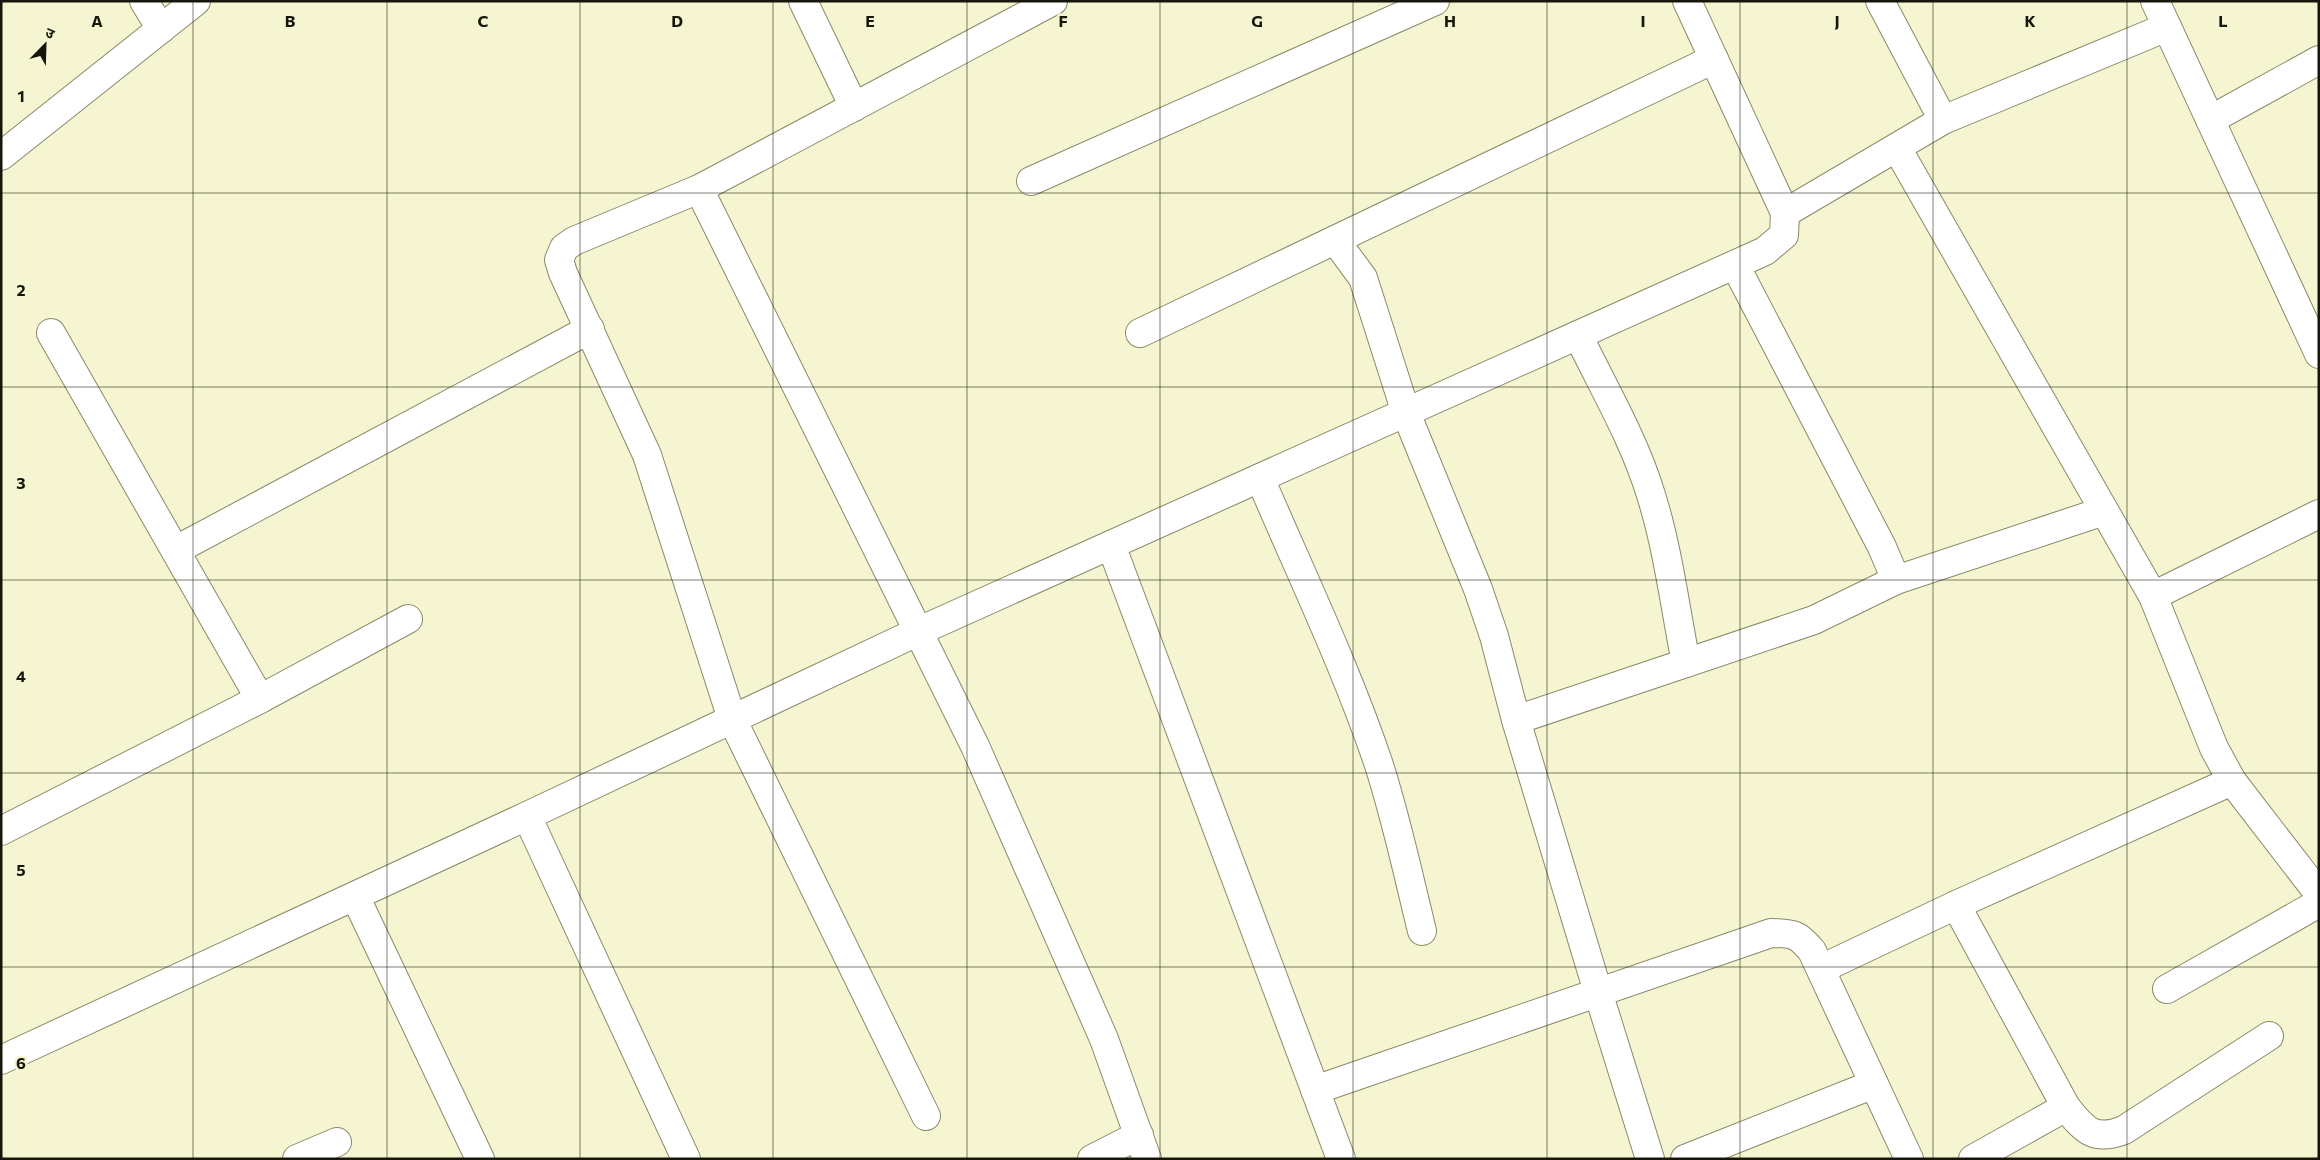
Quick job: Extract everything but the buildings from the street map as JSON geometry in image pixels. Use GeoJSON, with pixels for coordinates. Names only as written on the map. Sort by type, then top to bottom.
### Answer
{"type":"FeatureCollection","features":[{"type":"Feature","properties":{"kind":"street"},"geometry":{"type":"LineString","coordinates":[[144,1],[161,29]]}},
{"type":"Feature","properties":{"kind":"street"},"geometry":{"type":"LineString","coordinates":[[1,156],[196,1]]}},
{"type":"Feature","properties":{"kind":"street"},"geometry":{"type":"LineString","coordinates":[[803,1],[854,107]]}},
{"type":"Feature","properties":{"kind":"street"},"geometry":{"type":"LineString","coordinates":[[926,1116],[732,719],[647,455],[563,273],[559,260],[564,248],[574,241],[699,189],[1053,1]]}},
{"type":"Feature","properties":{"kind":"street"},"geometry":{"type":"LineString","coordinates":[[1031,181],[1435,1]]}},
{"type":"Feature","properties":{"kind":"street"},"geometry":{"type":"LineString","coordinates":[[1,1060],[527,816],[917,632],[1765,251],[1784,235],[1786,214],[1687,1]]}},
{"type":"Feature","properties":{"kind":"street"},"geometry":{"type":"LineString","coordinates":[[1880,1],[1943,120]]}},
{"type":"Feature","properties":{"kind":"street"},"geometry":{"type":"LineString","coordinates":[[2155,1],[2319,354]]}},
{"type":"Feature","properties":{"kind":"street"},"geometry":{"type":"LineString","coordinates":[[1786,214],[1943,120],[2167,27]]}},
{"type":"Feature","properties":{"kind":"street"},"geometry":{"type":"LineString","coordinates":[[1140,333],[1714,59]]}},
{"type":"Feature","properties":{"kind":"street"},"geometry":{"type":"LineString","coordinates":[[2210,120],[2319,60]]}},
{"type":"Feature","properties":{"kind":"street"},"geometry":{"type":"LineString","coordinates":[[1896,148],[2153,596],[2214,748],[2232,781],[2316,888],[2168,989]]}},
{"type":"Feature","properties":{"kind":"street"},"geometry":{"type":"LineString","coordinates":[[699,189],[974,746],[1104,1039],[1143,1147],[1092,1159]]}},
{"type":"Feature","properties":{"kind":"street"},"geometry":{"type":"LineString","coordinates":[[1335,240],[1363,278],[1406,412],[1478,589],[1494,636],[1516,720],[1650,1159]]}},
{"type":"Feature","properties":{"kind":"street"},"geometry":{"type":"LineString","coordinates":[[1735,264],[1882,548],[1896,580]]}},
{"type":"Feature","properties":{"kind":"street"},"geometry":{"type":"LineString","coordinates":[[176,550],[590,329]]}},
{"type":"Feature","properties":{"kind":"street"},"geometry":{"type":"LineString","coordinates":[[51,333],[260,698]]}},
{"type":"Feature","properties":{"kind":"street"},"geometry":{"type":"LineString","coordinates":[[1578,335],[1641,465],[1651,494],[1659,522],[1686,663]]}},
{"type":"Feature","properties":{"kind":"street"},"geometry":{"type":"LineString","coordinates":[[1260,478],[1361,716],[1378,762],[1393,810],[1422,931]]}},
{"type":"Feature","properties":{"kind":"street"},"geometry":{"type":"LineString","coordinates":[[1516,720],[1814,620],[1896,580],[2104,511]]}},
{"type":"Feature","properties":{"kind":"street"},"geometry":{"type":"LineString","coordinates":[[2153,596],[2319,514]]}},
{"type":"Feature","properties":{"kind":"street"},"geometry":{"type":"LineString","coordinates":[[1111,545],[1342,1159]]}},
{"type":"Feature","properties":{"kind":"street"},"geometry":{"type":"LineString","coordinates":[[1,831],[260,698],[408,619]]}},
{"type":"Feature","properties":{"kind":"street"},"geometry":{"type":"LineString","coordinates":[[1820,970],[2232,781]]}},
{"type":"Feature","properties":{"kind":"street"},"geometry":{"type":"LineString","coordinates":[[527,816],[686,1159]]}},
{"type":"Feature","properties":{"kind":"street"},"geometry":{"type":"LineString","coordinates":[[355,896],[480,1159]]}},
{"type":"Feature","properties":{"kind":"street"},"geometry":{"type":"LineString","coordinates":[[1956,906],[2066,1107],[2080,1124],[2094,1134],[2109,1136],[2124,1130],[2269,1036]]}},
{"type":"Feature","properties":{"kind":"street"},"geometry":{"type":"LineString","coordinates":[[1316,1090],[1771,932],[1790,933],[1801,938],[1812,951],[1909,1159]]}},
{"type":"Feature","properties":{"kind":"street"},"geometry":{"type":"LineString","coordinates":[[1685,1159],[1874,1084]]}},
{"type":"Feature","properties":{"kind":"street"},"geometry":{"type":"LineString","coordinates":[[1973,1159],[2066,1107]]}},
{"type":"Feature","properties":{"kind":"street"},"geometry":{"type":"LineString","coordinates":[[297,1159],[337,1142]]}}]}
